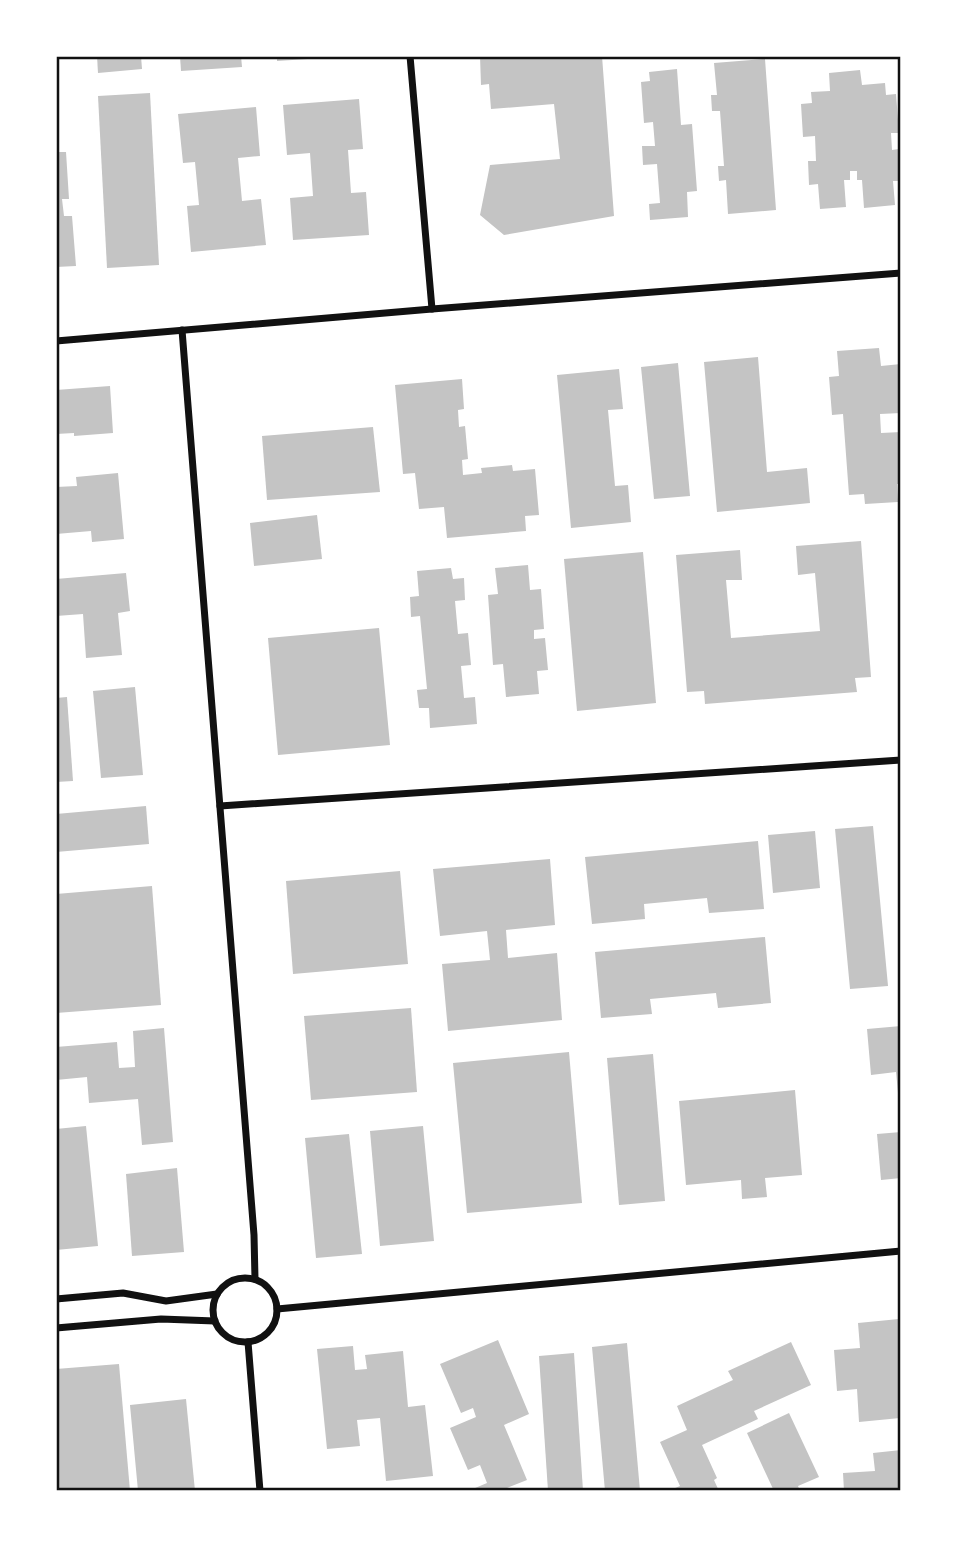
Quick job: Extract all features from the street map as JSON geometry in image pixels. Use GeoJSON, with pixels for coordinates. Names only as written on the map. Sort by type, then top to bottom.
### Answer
{"type":"FeatureCollection","features":[{"type":"Feature","properties":{"kind":"street"},"geometry":{"type":"LineString","coordinates":[[410,56],[432,309]]}},
{"type":"Feature","properties":{"kind":"street"},"geometry":{"type":"LineString","coordinates":[[56,341],[901,273]]}},
{"type":"Feature","properties":{"kind":"street"},"geometry":{"type":"LineString","coordinates":[[182,330],[254,1235],[255,1279]]}},
{"type":"Feature","properties":{"kind":"street"},"geometry":{"type":"LineString","coordinates":[[220,806],[901,760]]}},
{"type":"Feature","properties":{"kind":"street"},"geometry":{"type":"LineString","coordinates":[[277,1309],[901,1251]]}},
{"type":"Feature","properties":{"kind":"street"},"geometry":{"type":"LineString","coordinates":[[255,1279],[271,1291],[276,1300],[276,1319],[272,1328],[248,1342],[230,1338],[215,1321],[214,1304],[217,1294],[224,1285],[234,1280],[255,1279]]}},
{"type":"Feature","properties":{"kind":"street"},"geometry":{"type":"LineString","coordinates":[[56,1298],[123,1293],[166,1301],[217,1294]]}},
{"type":"Feature","properties":{"kind":"street"},"geometry":{"type":"LineString","coordinates":[[56,1328],[160,1319],[215,1321]]}},
{"type":"Feature","properties":{"kind":"street"},"geometry":{"type":"LineString","coordinates":[[248,1342],[260,1491]]}},
{"type":"Feature","properties":{"kind":"building"},"geometry":{"type":"Polygon","coordinates":[[[97,56],[141,56],[142,69],[98,73],[97,56]]]}},
{"type":"Feature","properties":{"kind":"building"},"geometry":{"type":"Polygon","coordinates":[[[180,56],[241,56],[242,67],[181,71],[180,56]]]}},
{"type":"Feature","properties":{"kind":"building"},"geometry":{"type":"Polygon","coordinates":[[[277,56],[323,56],[323,58],[277,61],[277,56]]]}},
{"type":"Feature","properties":{"kind":"building"},"geometry":{"type":"Polygon","coordinates":[[[480,56],[602,56],[614,216],[504,235],[480,215],[490,165],[560,159],[554,104],[491,109],[489,84],[481,85],[480,56]]]}},
{"type":"Feature","properties":{"kind":"building"},"geometry":{"type":"Polygon","coordinates":[[[765,59],[776,210],[728,214],[726,180],[719,181],[718,166],[724,166],[720,111],[712,111],[711,95],[717,95],[714,63],[765,59]]]}},
{"type":"Feature","properties":{"kind":"building"},"geometry":{"type":"Polygon","coordinates":[[[677,69],[681,125],[692,124],[697,191],[687,192],[688,217],[650,220],[649,204],[660,203],[657,164],[643,165],[642,146],[655,146],[653,122],[644,123],[641,82],[650,81],[649,72],[677,69]]]}},
{"type":"Feature","properties":{"kind":"building"},"geometry":{"type":"Polygon","coordinates":[[[860,70],[862,85],[885,83],[886,95],[896,94],[899,133],[891,133],[892,150],[899,149],[901,181],[893,181],[895,205],[864,208],[862,180],[857,180],[857,171],[850,171],[850,180],[844,180],[846,207],[820,209],[818,184],[809,185],[808,161],[816,161],[815,136],[803,137],[801,104],[812,103],[811,92],[830,91],[829,73],[860,70]]]}},
{"type":"Feature","properties":{"kind":"building"},"geometry":{"type":"Polygon","coordinates":[[[150,93],[159,265],[107,268],[98,96],[150,93]]]}},
{"type":"Feature","properties":{"kind":"building"},"geometry":{"type":"Polygon","coordinates":[[[359,99],[363,149],[348,150],[351,193],[366,192],[369,235],[293,240],[290,198],[313,196],[310,153],[287,155],[283,105],[359,99]]]}},
{"type":"Feature","properties":{"kind":"building"},"geometry":{"type":"Polygon","coordinates":[[[256,107],[260,156],[238,158],[242,201],[261,199],[266,245],[191,252],[187,206],[199,205],[195,162],[183,163],[178,114],[256,107]]]}},
{"type":"Feature","properties":{"kind":"building"},"geometry":{"type":"Polygon","coordinates":[[[56,152],[66,152],[69,199],[62,199],[64,216],[72,216],[76,266],[56,267],[56,152]]]}},
{"type":"Feature","properties":{"kind":"building"},"geometry":{"type":"Polygon","coordinates":[[[879,348],[881,366],[901,364],[901,413],[880,414],[881,433],[901,432],[901,484],[897,484],[898,502],[865,504],[864,494],[849,495],[843,414],[832,415],[829,377],[839,376],[837,351],[879,348]]]}},
{"type":"Feature","properties":{"kind":"building"},"geometry":{"type":"Polygon","coordinates":[[[758,357],[767,472],[807,468],[810,503],[717,512],[704,362],[758,357]]]}},
{"type":"Feature","properties":{"kind":"building"},"geometry":{"type":"Polygon","coordinates":[[[678,363],[690,496],[654,499],[641,367],[678,363]]]}},
{"type":"Feature","properties":{"kind":"building"},"geometry":{"type":"Polygon","coordinates":[[[619,369],[623,409],[608,410],[615,486],[628,485],[631,522],[571,528],[557,375],[619,369]]]}},
{"type":"Feature","properties":{"kind":"building"},"geometry":{"type":"Polygon","coordinates":[[[462,379],[464,409],[458,410],[459,427],[465,426],[468,459],[462,460],[463,475],[482,473],[481,468],[512,465],[513,471],[535,469],[539,515],[525,516],[526,531],[447,538],[444,507],[419,509],[415,473],[403,474],[395,385],[462,379]]]}},
{"type":"Feature","properties":{"kind":"building"},"geometry":{"type":"Polygon","coordinates":[[[110,386],[113,433],[74,436],[74,433],[56,434],[56,390],[110,386]]]}},
{"type":"Feature","properties":{"kind":"building"},"geometry":{"type":"Polygon","coordinates":[[[373,427],[380,492],[267,500],[262,436],[373,427]]]}},
{"type":"Feature","properties":{"kind":"building"},"geometry":{"type":"Polygon","coordinates":[[[118,473],[124,539],[92,542],[91,531],[56,534],[56,487],[77,486],[76,477],[118,473]]]}},
{"type":"Feature","properties":{"kind":"building"},"geometry":{"type":"Polygon","coordinates":[[[317,515],[322,559],[254,566],[250,523],[317,515]]]}},
{"type":"Feature","properties":{"kind":"building"},"geometry":{"type":"Polygon","coordinates":[[[861,541],[871,677],[855,678],[857,692],[705,704],[704,691],[687,692],[676,555],[740,550],[742,580],[726,580],[731,638],[820,631],[815,573],[798,575],[796,546],[861,541]]]}},
{"type":"Feature","properties":{"kind":"building"},"geometry":{"type":"Polygon","coordinates":[[[643,552],[656,703],[577,711],[564,559],[643,552]]]}},
{"type":"Feature","properties":{"kind":"building"},"geometry":{"type":"Polygon","coordinates":[[[528,565],[530,590],[541,589],[544,629],[534,630],[534,639],[545,638],[548,670],[537,671],[539,694],[506,697],[503,664],[493,665],[488,595],[498,594],[495,568],[528,565]]]}},
{"type":"Feature","properties":{"kind":"building"},"geometry":{"type":"Polygon","coordinates":[[[451,568],[453,579],[464,578],[465,600],[455,601],[458,634],[468,633],[471,665],[461,666],[464,698],[475,697],[477,724],[430,728],[429,708],[419,708],[417,690],[427,689],[420,616],[411,617],[410,597],[419,596],[417,571],[451,568]]]}},
{"type":"Feature","properties":{"kind":"building"},"geometry":{"type":"Polygon","coordinates":[[[126,573],[130,611],[118,613],[122,655],[86,658],[83,614],[56,616],[56,579],[126,573]]]}},
{"type":"Feature","properties":{"kind":"building"},"geometry":{"type":"Polygon","coordinates":[[[379,628],[390,745],[278,755],[268,638],[379,628]]]}},
{"type":"Feature","properties":{"kind":"building"},"geometry":{"type":"Polygon","coordinates":[[[135,687],[143,775],[101,778],[93,691],[135,687]]]}},
{"type":"Feature","properties":{"kind":"building"},"geometry":{"type":"Polygon","coordinates":[[[67,697],[73,781],[56,782],[56,698],[67,697]]]}},
{"type":"Feature","properties":{"kind":"building"},"geometry":{"type":"Polygon","coordinates":[[[146,806],[149,844],[56,852],[56,814],[146,806]]]}},
{"type":"Feature","properties":{"kind":"building"},"geometry":{"type":"Polygon","coordinates":[[[873,826],[888,986],[850,989],[835,829],[873,826]]]}},
{"type":"Feature","properties":{"kind":"building"},"geometry":{"type":"Polygon","coordinates":[[[815,831],[820,888],[773,893],[768,835],[815,831]]]}},
{"type":"Feature","properties":{"kind":"building"},"geometry":{"type":"Polygon","coordinates":[[[758,841],[764,909],[709,913],[707,898],[644,904],[645,919],[592,924],[585,857],[758,841]]]}},
{"type":"Feature","properties":{"kind":"building"},"geometry":{"type":"Polygon","coordinates":[[[550,859],[555,925],[506,930],[508,958],[557,953],[562,1020],[448,1031],[442,964],[490,960],[487,931],[440,936],[433,869],[550,859]]]}},
{"type":"Feature","properties":{"kind":"building"},"geometry":{"type":"Polygon","coordinates":[[[400,871],[408,964],[293,974],[286,881],[400,871]]]}},
{"type":"Feature","properties":{"kind":"building"},"geometry":{"type":"Polygon","coordinates":[[[152,886],[161,1005],[56,1013],[56,894],[152,886]]]}},
{"type":"Feature","properties":{"kind":"building"},"geometry":{"type":"Polygon","coordinates":[[[765,937],[771,1003],[718,1008],[716,993],[650,999],[652,1014],[601,1018],[595,952],[765,937]]]}},
{"type":"Feature","properties":{"kind":"building"},"geometry":{"type":"Polygon","coordinates":[[[411,1008],[417,1092],[311,1100],[304,1016],[411,1008]]]}},
{"type":"Feature","properties":{"kind":"building"},"geometry":{"type":"Polygon","coordinates":[[[901,1026],[899,1103],[896,1072],[871,1075],[867,1029],[901,1026]]]}},
{"type":"Feature","properties":{"kind":"building"},"geometry":{"type":"Polygon","coordinates":[[[164,1028],[173,1142],[142,1145],[138,1099],[89,1103],[87,1077],[56,1080],[56,1047],[117,1042],[119,1068],[135,1067],[133,1031],[164,1028]]]}},
{"type":"Feature","properties":{"kind":"building"},"geometry":{"type":"Polygon","coordinates":[[[569,1052],[582,1203],[467,1213],[453,1063],[569,1052]]]}},
{"type":"Feature","properties":{"kind":"building"},"geometry":{"type":"Polygon","coordinates":[[[653,1054],[665,1201],[619,1205],[607,1058],[653,1054]]]}},
{"type":"Feature","properties":{"kind":"building"},"geometry":{"type":"Polygon","coordinates":[[[795,1090],[802,1175],[765,1178],[767,1197],[742,1199],[741,1180],[686,1185],[679,1101],[795,1090]]]}},
{"type":"Feature","properties":{"kind":"building"},"geometry":{"type":"Polygon","coordinates":[[[86,1126],[98,1246],[56,1250],[56,1129],[86,1126]]]}},
{"type":"Feature","properties":{"kind":"building"},"geometry":{"type":"Polygon","coordinates":[[[423,1126],[434,1241],[380,1246],[370,1131],[423,1126]]]}},
{"type":"Feature","properties":{"kind":"building"},"geometry":{"type":"Polygon","coordinates":[[[901,1132],[901,1178],[881,1180],[877,1134],[901,1132]]]}},
{"type":"Feature","properties":{"kind":"building"},"geometry":{"type":"Polygon","coordinates":[[[349,1134],[362,1254],[316,1258],[305,1138],[349,1134]]]}},
{"type":"Feature","properties":{"kind":"building"},"geometry":{"type":"Polygon","coordinates":[[[177,1168],[184,1252],[132,1256],[126,1174],[177,1168]]]}},
{"type":"Feature","properties":{"kind":"building"},"geometry":{"type":"Polygon","coordinates":[[[899,1319],[900,1418],[859,1422],[857,1389],[837,1391],[834,1350],[860,1348],[858,1323],[899,1319]]]}},
{"type":"Feature","properties":{"kind":"building"},"geometry":{"type":"Polygon","coordinates":[[[498,1340],[529,1414],[504,1425],[527,1480],[507,1488],[509,1491],[468,1491],[487,1483],[480,1465],[468,1470],[450,1428],[476,1417],[473,1408],[461,1413],[440,1364],[498,1340]]]}},
{"type":"Feature","properties":{"kind":"building"},"geometry":{"type":"Polygon","coordinates":[[[791,1342],[811,1385],[754,1411],[758,1419],[702,1445],[717,1478],[714,1480],[719,1491],[668,1491],[680,1486],[660,1442],[687,1430],[677,1406],[733,1380],[728,1371],[791,1342]]]}},
{"type":"Feature","properties":{"kind":"building"},"geometry":{"type":"Polygon","coordinates":[[[627,1343],[640,1491],[605,1491],[592,1347],[627,1343]]]}},
{"type":"Feature","properties":{"kind":"building"},"geometry":{"type":"Polygon","coordinates":[[[353,1346],[355,1370],[367,1369],[365,1355],[403,1351],[408,1407],[425,1405],[433,1476],[386,1481],[380,1418],[357,1420],[360,1446],[327,1449],[317,1349],[353,1346]]]}},
{"type":"Feature","properties":{"kind":"building"},"geometry":{"type":"Polygon","coordinates":[[[574,1353],[583,1491],[548,1491],[539,1356],[574,1353]]]}},
{"type":"Feature","properties":{"kind":"building"},"geometry":{"type":"Polygon","coordinates":[[[119,1364],[130,1491],[56,1491],[56,1369],[119,1364]]]}},
{"type":"Feature","properties":{"kind":"building"},"geometry":{"type":"Polygon","coordinates":[[[186,1399],[195,1491],[138,1491],[130,1405],[186,1399]]]}},
{"type":"Feature","properties":{"kind":"building"},"geometry":{"type":"Polygon","coordinates":[[[789,1413],[819,1477],[798,1486],[800,1491],[774,1491],[747,1433],[789,1413]]]}},
{"type":"Feature","properties":{"kind":"building"},"geometry":{"type":"Polygon","coordinates":[[[901,1450],[901,1491],[844,1491],[843,1473],[875,1471],[873,1453],[901,1450]]]}}]}
